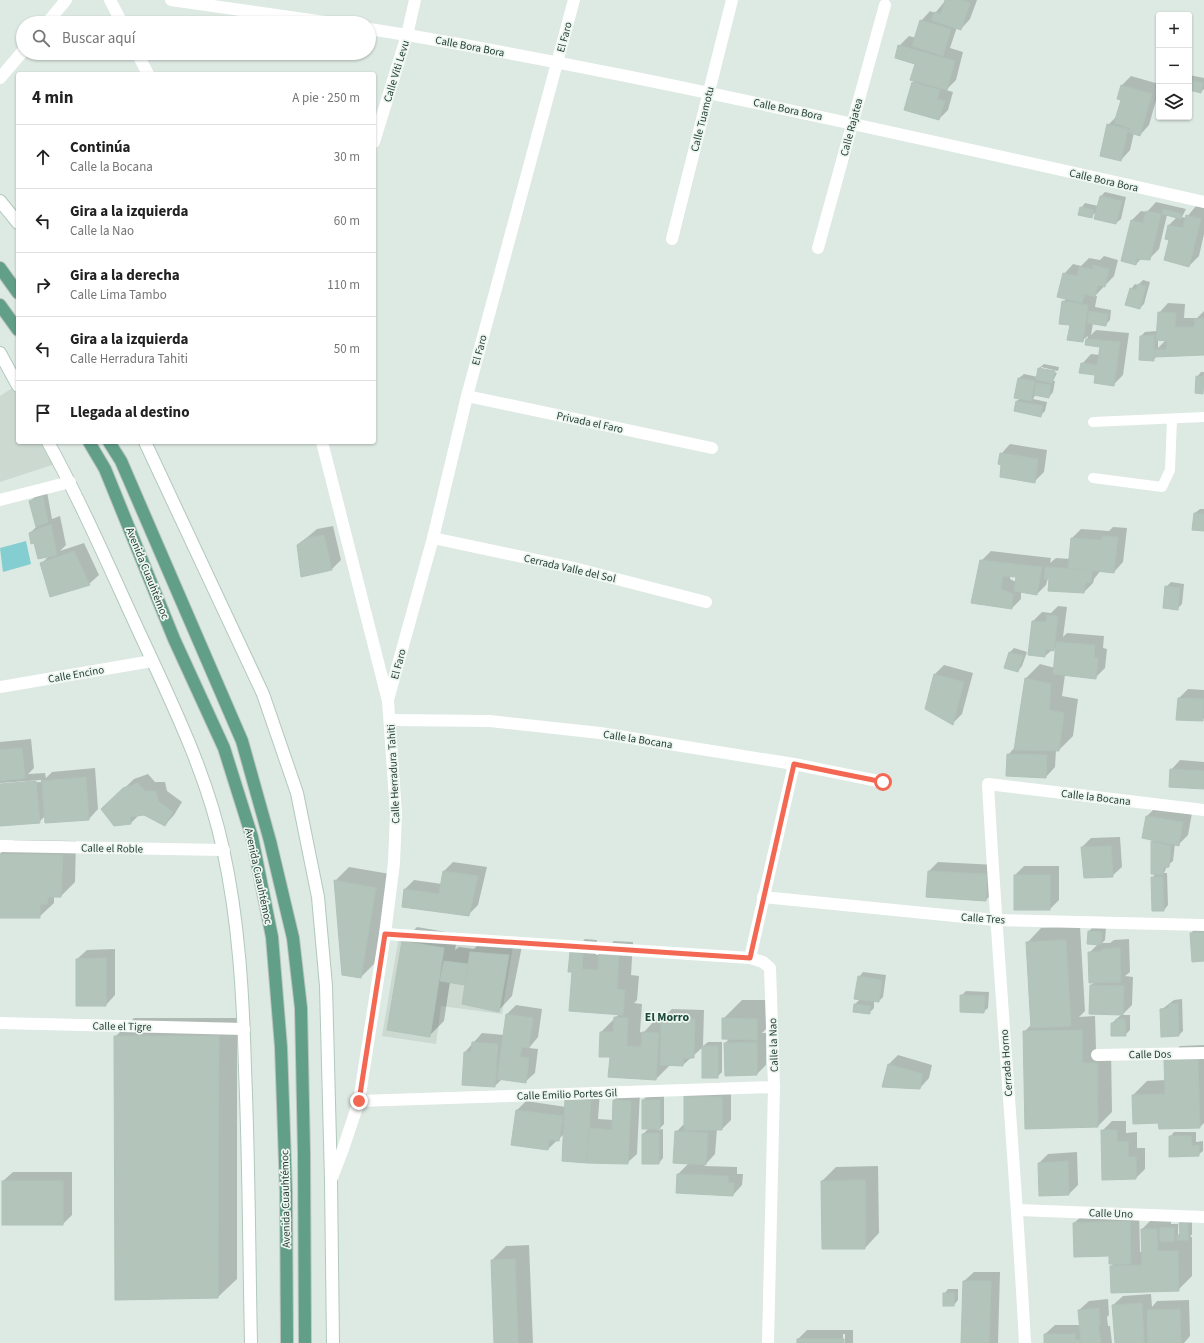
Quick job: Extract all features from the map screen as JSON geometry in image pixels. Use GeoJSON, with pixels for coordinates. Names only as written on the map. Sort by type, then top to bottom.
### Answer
{"type":"FeatureCollection","features":[{"type":"Feature","properties":{"kind":"main road"},"geometry":{"type":"LineString","coordinates":[[0,268],[16,290]]}},
{"type":"Feature","properties":{"kind":"main road"},"geometry":{"type":"LineString","coordinates":[[0,305],[16,327]]}},
{"type":"Feature","properties":{"kind":"main road","name":"Avenida Cuauhtémoc"},"geometry":{"type":"LineString","coordinates":[[90,444],[106,469],[174,639],[224,748],[252,837],[272,937],[281,1047],[286,1191],[287,1343]]}},
{"type":"Feature","properties":{"kind":"main road","name":"Avenida Cuauhtémoc"},"geometry":{"type":"LineString","coordinates":[[110,444],[121,461],[242,741],[270,841],[293,938],[301,1008],[304,1153],[305,1343]]}},
{"type":"Feature","properties":{"kind":"street"},"geometry":{"type":"LineString","coordinates":[[53,16],[66,0]]}},
{"type":"Feature","properties":{"kind":"street"},"geometry":{"type":"LineString","coordinates":[[110,0],[118,16]]}},
{"type":"Feature","properties":{"kind":"street"},"geometry":{"type":"LineString","coordinates":[[171,0],[256,6],[301,16]]}},
{"type":"Feature","properties":{"kind":"street","name":"Calle Viti Levu"},"geometry":{"type":"LineString","coordinates":[[376,136],[407,35],[416,0]]}},
{"type":"Feature","properties":{"kind":"street","name":"El Faro"},"geometry":{"type":"LineString","coordinates":[[388,701],[433,538],[467,396],[574,0]]}},
{"type":"Feature","properties":{"kind":"street","name":"Calle Tuamotu"},"geometry":{"type":"LineString","coordinates":[[672,239],[732,0]]}},
{"type":"Feature","properties":{"kind":"street","name":"Calle Rajatea"},"geometry":{"type":"LineString","coordinates":[[818,248],[885,5]]}},
{"type":"Feature","properties":{"kind":"street","name":"Calle Bora Bora"},"geometry":{"type":"LineString","coordinates":[[376,30],[557,62],[708,93],[852,123],[1204,202]]}},
{"type":"Feature","properties":{"kind":"street"},"geometry":{"type":"LineString","coordinates":[[0,78],[16,59]]}},
{"type":"Feature","properties":{"kind":"street"},"geometry":{"type":"LineString","coordinates":[[141,60],[147,72]]}},
{"type":"Feature","properties":{"kind":"street"},"geometry":{"type":"LineString","coordinates":[[0,200],[16,220]]}},
{"type":"Feature","properties":{"kind":"street"},"geometry":{"type":"LineString","coordinates":[[0,353],[16,382]]}},
{"type":"Feature","properties":{"kind":"street","name":"Privada el Faro"},"geometry":{"type":"LineString","coordinates":[[467,396],[712,448]]}},
{"type":"Feature","properties":{"kind":"street"},"geometry":{"type":"LineString","coordinates":[[49,444],[70,482],[152,661],[206,785],[224,850],[237,939],[244,1029],[248,1148],[251,1343]]}},
{"type":"Feature","properties":{"kind":"street"},"geometry":{"type":"LineString","coordinates":[[146,444],[263,694],[297,793],[318,897],[326,986],[333,1343]]}},
{"type":"Feature","properties":{"kind":"street","name":"Calle Herradura Tahiti"},"geometry":{"type":"LineString","coordinates":[[323,444],[388,701],[396,814],[394,863],[385,934],[359,1101],[344,1149],[331,1180]]}},
{"type":"Feature","properties":{"kind":"street"},"geometry":{"type":"LineString","coordinates":[[0,500],[70,482]]}},
{"type":"Feature","properties":{"kind":"street","name":"Cerrada Valle del Sol"},"geometry":{"type":"LineString","coordinates":[[433,538],[574,568],[706,602]]}},
{"type":"Feature","properties":{"kind":"street","name":"Calle Encino"},"geometry":{"type":"LineString","coordinates":[[0,687],[152,661]]}},
{"type":"Feature","properties":{"kind":"street","name":"Calle la Bocana"},"geometry":{"type":"LineString","coordinates":[[390,720],[490,721],[592,732],[794,764],[883,782]]}},
{"type":"Feature","properties":{"kind":"street"},"geometry":{"type":"LineString","coordinates":[[385,934],[750,958],[794,764]]}},
{"type":"Feature","properties":{"kind":"street","name":"Calle la Bocana"},"geometry":{"type":"LineString","coordinates":[[988,784],[1204,810]]}},
{"type":"Feature","properties":{"kind":"street","name":"Cerrada Horno"},"geometry":{"type":"LineString","coordinates":[[988,784],[995,920],[1018,1210],[1024,1343]]}},
{"type":"Feature","properties":{"kind":"street","name":"Calle el Roble"},"geometry":{"type":"LineString","coordinates":[[0,846],[224,850]]}},
{"type":"Feature","properties":{"kind":"street","name":"Calle Tres"},"geometry":{"type":"LineString","coordinates":[[763,897],[995,920],[1204,925]]}},
{"type":"Feature","properties":{"kind":"street","name":"Calle la Nao"},"geometry":{"type":"LineString","coordinates":[[750,958],[763,962],[770,968],[774,1087],[768,1343]]}},
{"type":"Feature","properties":{"kind":"street","name":"Calle el Tigre"},"geometry":{"type":"LineString","coordinates":[[0,1023],[244,1029]]}},
{"type":"Feature","properties":{"kind":"street","name":"Calle Dos"},"geometry":{"type":"LineString","coordinates":[[1096,1055],[1204,1053]]}},
{"type":"Feature","properties":{"kind":"street","name":"Calle Emilio Portes Gil"},"geometry":{"type":"LineString","coordinates":[[359,1101],[774,1087]]}},
{"type":"Feature","properties":{"kind":"street","name":"Calle Uno"},"geometry":{"type":"LineString","coordinates":[[1018,1210],[1204,1217]]}},
{"type":"Feature","properties":{"kind":"lane"},"geometry":{"type":"LineString","coordinates":[[1093,422],[1204,417]]}},
{"type":"Feature","properties":{"kind":"lane"},"geometry":{"type":"LineString","coordinates":[[1093,478],[1162,486],[1170,470],[1172,419]]}},
{"type":"Feature","properties":{"kind":"shaded area"},"geometry":{"type":"Polygon","coordinates":[[[14,387],[16,390],[16,444],[45,444],[55,464],[0,482],[0,396],[14,387]]]}},
{"type":"Feature","properties":{"kind":"shaded area"},"geometry":{"type":"Polygon","coordinates":[[[399,936],[513,946],[502,1014],[441,1006],[436,1044],[382,1036],[399,936]]]}},
{"type":"Feature","properties":{"kind":"water"},"geometry":{"type":"Polygon","coordinates":[[[26,541],[31,564],[3,572],[0,548],[26,541]]]}},
{"type":"Feature","properties":{"kind":"building"},"geometry":{"type":"Polygon","coordinates":[[[945,0],[962,0],[970,3],[961,30],[931,20],[934,12],[941,14],[945,0]]]}},
{"type":"Feature","properties":{"kind":"building"},"geometry":{"type":"Polygon","coordinates":[[[920,20],[951,29],[943,56],[912,46],[920,20]]]}},
{"type":"Feature","properties":{"kind":"building"},"geometry":{"type":"Polygon","coordinates":[[[898,45],[955,61],[947,90],[910,80],[915,64],[895,58],[898,45]]]}},
{"type":"Feature","properties":{"kind":"building"},"geometry":{"type":"Polygon","coordinates":[[[1192,81],[1203,83],[1201,93],[1192,91],[1192,81]]]}},
{"type":"Feature","properties":{"kind":"building"},"geometry":{"type":"Polygon","coordinates":[[[912,82],[940,90],[937,99],[945,101],[939,120],[904,110],[912,82]]]}},
{"type":"Feature","properties":{"kind":"building"},"geometry":{"type":"Polygon","coordinates":[[[1121,85],[1152,94],[1140,136],[1128,132],[1130,128],[1114,123],[1121,100],[1117,99],[1121,85]]]}},
{"type":"Feature","properties":{"kind":"building"},"geometry":{"type":"Polygon","coordinates":[[[1107,124],[1128,129],[1121,161],[1100,156],[1107,124]]]}},
{"type":"Feature","properties":{"kind":"building"},"geometry":{"type":"Polygon","coordinates":[[[1100,196],[1122,201],[1116,224],[1094,219],[1100,196]]]}},
{"type":"Feature","properties":{"kind":"building"},"geometry":{"type":"Polygon","coordinates":[[[1080,207],[1094,210],[1092,218],[1078,215],[1080,207]]]}},
{"type":"Feature","properties":{"kind":"building"},"geometry":{"type":"Polygon","coordinates":[[[1163,209],[1182,214],[1181,219],[1162,214],[1163,209]]]}},
{"type":"Feature","properties":{"kind":"building"},"geometry":{"type":"Polygon","coordinates":[[[1146,211],[1161,214],[1150,260],[1137,259],[1136,265],[1121,261],[1131,220],[1143,223],[1146,211]]]}},
{"type":"Feature","properties":{"kind":"building"},"geometry":{"type":"Polygon","coordinates":[[[1186,215],[1201,219],[1189,267],[1164,260],[1169,240],[1165,239],[1168,225],[1183,228],[1186,215]]]}},
{"type":"Feature","properties":{"kind":"building"},"geometry":{"type":"Polygon","coordinates":[[[1093,265],[1109,269],[1105,287],[1098,285],[1095,297],[1085,294],[1082,303],[1057,297],[1063,273],[1077,276],[1079,267],[1093,269],[1093,265]]]}},
{"type":"Feature","properties":{"kind":"building"},"geometry":{"type":"Polygon","coordinates":[[[1138,284],[1146,286],[1140,309],[1125,305],[1130,288],[1136,290],[1138,284]]]}},
{"type":"Feature","properties":{"kind":"building"},"geometry":{"type":"Polygon","coordinates":[[[1062,301],[1088,305],[1083,342],[1067,340],[1070,325],[1059,324],[1062,301]]]}},
{"type":"Feature","properties":{"kind":"building"},"geometry":{"type":"Polygon","coordinates":[[[1089,311],[1108,314],[1106,326],[1087,323],[1089,311]]]}},
{"type":"Feature","properties":{"kind":"building"},"geometry":{"type":"Polygon","coordinates":[[[1158,312],[1176,313],[1175,327],[1194,327],[1195,319],[1204,319],[1204,355],[1155,357],[1155,349],[1166,350],[1167,341],[1156,340],[1158,312]]]}},
{"type":"Feature","properties":{"kind":"building"},"geometry":{"type":"Polygon","coordinates":[[[1154,335],[1154,361],[1139,360],[1140,336],[1154,335]]]}},
{"type":"Feature","properties":{"kind":"building"},"geometry":{"type":"Polygon","coordinates":[[[1086,339],[1120,342],[1114,386],[1094,383],[1095,375],[1079,373],[1081,363],[1097,365],[1100,347],[1085,345],[1086,339]]]}},
{"type":"Feature","properties":{"kind":"building"},"geometry":{"type":"Polygon","coordinates":[[[1038,368],[1055,371],[1052,383],[1036,380],[1038,368]]]}},
{"type":"Feature","properties":{"kind":"building"},"geometry":{"type":"Polygon","coordinates":[[[1196,376],[1204,377],[1203,394],[1195,393],[1196,376]]]}},
{"type":"Feature","properties":{"kind":"building"},"geometry":{"type":"Polygon","coordinates":[[[1018,378],[1035,381],[1031,401],[1014,398],[1018,378]]]}},
{"type":"Feature","properties":{"kind":"building"},"geometry":{"type":"Polygon","coordinates":[[[1036,383],[1051,385],[1049,398],[1034,395],[1036,383]]]}},
{"type":"Feature","properties":{"kind":"building"},"geometry":{"type":"Polygon","coordinates":[[[1016,401],[1043,406],[1041,417],[1014,411],[1016,401]]]}},
{"type":"Feature","properties":{"kind":"building"},"geometry":{"type":"Polygon","coordinates":[[[1000,453],[1038,459],[1035,483],[1000,477],[1001,465],[998,464],[1000,453]]]}},
{"type":"Feature","properties":{"kind":"building"},"geometry":{"type":"Polygon","coordinates":[[[43,496],[48,522],[36,527],[29,501],[43,496]]]}},
{"type":"Feature","properties":{"kind":"building"},"geometry":{"type":"Polygon","coordinates":[[[1194,513],[1204,514],[1204,531],[1192,530],[1194,513]]]}},
{"type":"Feature","properties":{"kind":"building"},"geometry":{"type":"Polygon","coordinates":[[[51,524],[57,555],[38,559],[34,543],[31,544],[29,533],[51,524]]]}},
{"type":"Feature","properties":{"kind":"building"},"geometry":{"type":"Polygon","coordinates":[[[324,535],[332,570],[301,577],[297,545],[307,538],[324,535]]]}},
{"type":"Feature","properties":{"kind":"building"},"geometry":{"type":"Polygon","coordinates":[[[1103,536],[1118,537],[1114,573],[1068,568],[1071,538],[1101,540],[1103,536]]]}},
{"type":"Feature","properties":{"kind":"building"},"geometry":{"type":"Polygon","coordinates":[[[74,551],[90,585],[50,597],[40,563],[74,551]]]}},
{"type":"Feature","properties":{"kind":"building"},"geometry":{"type":"Polygon","coordinates":[[[980,560],[1042,567],[1037,595],[1014,591],[1016,577],[1003,576],[1001,589],[1013,594],[1012,609],[971,603],[980,560]]]}},
{"type":"Feature","properties":{"kind":"building"},"geometry":{"type":"Polygon","coordinates":[[[1045,567],[1092,570],[1091,583],[1086,582],[1084,593],[1048,591],[1049,579],[1044,579],[1045,567]]]}},
{"type":"Feature","properties":{"kind":"building"},"geometry":{"type":"Polygon","coordinates":[[[1165,586],[1180,588],[1178,610],[1163,608],[1165,586]]]}},
{"type":"Feature","properties":{"kind":"building"},"geometry":{"type":"Polygon","coordinates":[[[1047,615],[1058,616],[1054,651],[1046,649],[1045,657],[1028,655],[1032,621],[1046,622],[1047,615]]]}},
{"type":"Feature","properties":{"kind":"building"},"geometry":{"type":"Polygon","coordinates":[[[1056,642],[1095,645],[1094,658],[1098,658],[1096,679],[1053,674],[1056,642]]]}},
{"type":"Feature","properties":{"kind":"building"},"geometry":{"type":"Polygon","coordinates":[[[1009,652],[1023,656],[1018,672],[1004,668],[1009,652]]]}},
{"type":"Feature","properties":{"kind":"building"},"geometry":{"type":"Polygon","coordinates":[[[934,674],[964,682],[953,725],[925,709],[934,674]]]}},
{"type":"Feature","properties":{"kind":"building"},"geometry":{"type":"Polygon","coordinates":[[[1025,678],[1051,684],[1049,710],[1064,713],[1059,751],[1014,750],[1025,678]]]}},
{"type":"Feature","properties":{"kind":"building"},"geometry":{"type":"Polygon","coordinates":[[[1178,698],[1204,699],[1203,721],[1176,720],[1178,698]]]}},
{"type":"Feature","properties":{"kind":"building"},"geometry":{"type":"Polygon","coordinates":[[[22,748],[25,778],[0,781],[0,750],[22,748]]]}},
{"type":"Feature","properties":{"kind":"building"},"geometry":{"type":"Polygon","coordinates":[[[1007,754],[1047,755],[1046,778],[1006,776],[1007,754]]]}},
{"type":"Feature","properties":{"kind":"building"},"geometry":{"type":"Polygon","coordinates":[[[1170,769],[1204,771],[1204,789],[1169,787],[1170,769]]]}},
{"type":"Feature","properties":{"kind":"building"},"geometry":{"type":"Polygon","coordinates":[[[86,777],[89,820],[45,823],[42,781],[86,777]]]}},
{"type":"Feature","properties":{"kind":"building"},"geometry":{"type":"Polygon","coordinates":[[[36,781],[40,823],[0,826],[0,784],[36,781]]]}},
{"type":"Feature","properties":{"kind":"building"},"geometry":{"type":"Polygon","coordinates":[[[138,783],[145,791],[156,791],[158,801],[173,812],[165,826],[144,815],[130,817],[131,824],[114,826],[101,809],[123,788],[138,783]]]}},
{"type":"Feature","properties":{"kind":"building"},"geometry":{"type":"Polygon","coordinates":[[[1146,816],[1183,822],[1179,846],[1142,838],[1146,816]]]}},
{"type":"Feature","properties":{"kind":"building"},"geometry":{"type":"Polygon","coordinates":[[[1151,841],[1171,846],[1169,867],[1163,868],[1163,875],[1151,874],[1151,841]]]}},
{"type":"Feature","properties":{"kind":"building"},"geometry":{"type":"Polygon","coordinates":[[[1111,846],[1113,877],[1084,878],[1081,847],[1111,846]]]}},
{"type":"Feature","properties":{"kind":"building"},"geometry":{"type":"Polygon","coordinates":[[[0,854],[63,855],[61,897],[48,897],[47,904],[40,904],[40,918],[0,918],[0,854]]]}},
{"type":"Feature","properties":{"kind":"building"},"geometry":{"type":"Polygon","coordinates":[[[443,871],[478,876],[469,916],[402,907],[404,889],[439,894],[443,871]]]}},
{"type":"Feature","properties":{"kind":"building"},"geometry":{"type":"Polygon","coordinates":[[[928,871],[987,874],[986,901],[926,897],[928,871]]]}},
{"type":"Feature","properties":{"kind":"building"},"geometry":{"type":"Polygon","coordinates":[[[1014,875],[1050,875],[1050,910],[1014,910],[1014,875]]]}},
{"type":"Feature","properties":{"kind":"building"},"geometry":{"type":"Polygon","coordinates":[[[1151,877],[1163,877],[1164,911],[1152,911],[1151,877]]]}},
{"type":"Feature","properties":{"kind":"building"},"geometry":{"type":"Polygon","coordinates":[[[334,880],[376,888],[361,978],[342,975],[334,880]]]}},
{"type":"Feature","properties":{"kind":"building"},"geometry":{"type":"Polygon","coordinates":[[[1088,931],[1102,932],[1101,945],[1087,944],[1088,931]]]}},
{"type":"Feature","properties":{"kind":"building"},"geometry":{"type":"Polygon","coordinates":[[[1204,932],[1204,961],[1192,962],[1190,933],[1204,932]]]}},
{"type":"Feature","properties":{"kind":"building"},"geometry":{"type":"Polygon","coordinates":[[[1066,940],[1071,1026],[1031,1028],[1026,942],[1066,940]]]}},
{"type":"Feature","properties":{"kind":"building"},"geometry":{"type":"Polygon","coordinates":[[[402,941],[444,948],[430,1037],[387,1030],[402,941]]]}},
{"type":"Feature","properties":{"kind":"building"},"geometry":{"type":"Polygon","coordinates":[[[1120,948],[1121,982],[1089,983],[1088,952],[1099,952],[1103,949],[1120,948]]]}},
{"type":"Feature","properties":{"kind":"building"},"geometry":{"type":"Polygon","coordinates":[[[470,952],[509,955],[499,1012],[462,1004],[470,952]]]}},
{"type":"Feature","properties":{"kind":"building"},"geometry":{"type":"Polygon","coordinates":[[[570,952],[583,954],[582,969],[598,970],[599,954],[619,956],[617,989],[625,990],[623,1015],[569,1011],[572,972],[568,972],[570,952]]]}},
{"type":"Feature","properties":{"kind":"building"},"geometry":{"type":"Polygon","coordinates":[[[106,958],[106,1006],[76,1006],[76,959],[106,958]]]}},
{"type":"Feature","properties":{"kind":"building"},"geometry":{"type":"Polygon","coordinates":[[[444,961],[468,964],[465,985],[440,981],[444,961]]]}},
{"type":"Feature","properties":{"kind":"building"},"geometry":{"type":"Polygon","coordinates":[[[858,976],[882,980],[879,1002],[854,999],[858,976]]]}},
{"type":"Feature","properties":{"kind":"building"},"geometry":{"type":"Polygon","coordinates":[[[1090,985],[1124,986],[1123,1015],[1089,1014],[1090,985]]]}},
{"type":"Feature","properties":{"kind":"building"},"geometry":{"type":"Polygon","coordinates":[[[960,995],[985,996],[984,1013],[960,1012],[960,995]]]}},
{"type":"Feature","properties":{"kind":"building"},"geometry":{"type":"Polygon","coordinates":[[[1178,1003],[1179,1036],[1161,1037],[1160,1009],[1169,1008],[1169,1004],[1178,1003]]]}},
{"type":"Feature","properties":{"kind":"building"},"geometry":{"type":"Polygon","coordinates":[[[854,1004],[870,1006],[870,1014],[853,1012],[854,1004]]]}},
{"type":"Feature","properties":{"kind":"building"},"geometry":{"type":"Polygon","coordinates":[[[506,1014],[533,1018],[529,1048],[522,1047],[520,1057],[529,1058],[526,1083],[497,1079],[506,1014]]]}},
{"type":"Feature","properties":{"kind":"building"},"geometry":{"type":"Polygon","coordinates":[[[614,1017],[628,1018],[627,1046],[641,1047],[642,1032],[659,1033],[656,1080],[608,1077],[610,1057],[599,1057],[600,1032],[613,1032],[614,1017]]]}},
{"type":"Feature","properties":{"kind":"building"},"geometry":{"type":"Polygon","coordinates":[[[661,1018],[695,1019],[694,1058],[684,1058],[683,1066],[660,1065],[661,1018]]]}},
{"type":"Feature","properties":{"kind":"building"},"geometry":{"type":"Polygon","coordinates":[[[722,1018],[757,1019],[757,1040],[722,1039],[722,1018]]]}},
{"type":"Feature","properties":{"kind":"building"},"geometry":{"type":"Polygon","coordinates":[[[1116,1019],[1125,1019],[1126,1036],[1111,1036],[1111,1023],[1116,1023],[1116,1019]]]}},
{"type":"Feature","properties":{"kind":"building"},"geometry":{"type":"Polygon","coordinates":[[[1082,1030],[1082,1063],[1097,1063],[1098,1127],[1025,1129],[1023,1031],[1082,1030]]]}},
{"type":"Feature","properties":{"kind":"building"},"geometry":{"type":"Polygon","coordinates":[[[114,1036],[219,1036],[218,1298],[115,1300],[114,1036]]]}},
{"type":"Feature","properties":{"kind":"building"},"geometry":{"type":"Polygon","coordinates":[[[472,1042],[498,1044],[495,1087],[462,1085],[464,1052],[471,1052],[472,1042]]]}},
{"type":"Feature","properties":{"kind":"building"},"geometry":{"type":"Polygon","coordinates":[[[757,1042],[757,1075],[725,1076],[724,1043],[757,1042]]]}},
{"type":"Feature","properties":{"kind":"building"},"geometry":{"type":"Polygon","coordinates":[[[702,1046],[718,1046],[718,1078],[702,1078],[702,1046]]]}},
{"type":"Feature","properties":{"kind":"building"},"geometry":{"type":"Polygon","coordinates":[[[1198,1059],[1200,1128],[1159,1129],[1158,1123],[1133,1124],[1132,1095],[1165,1094],[1164,1060],[1198,1059]]]}},
{"type":"Feature","properties":{"kind":"building"},"geometry":{"type":"Polygon","coordinates":[[[888,1064],[923,1074],[920,1089],[882,1087],[888,1064]]]}},
{"type":"Feature","properties":{"kind":"building"},"geometry":{"type":"Polygon","coordinates":[[[684,1096],[722,1097],[722,1130],[684,1130],[684,1096]]]}},
{"type":"Feature","properties":{"kind":"building"},"geometry":{"type":"Polygon","coordinates":[[[565,1099],[591,1100],[587,1163],[562,1161],[565,1099]]]}},
{"type":"Feature","properties":{"kind":"building"},"geometry":{"type":"Polygon","coordinates":[[[613,1100],[631,1101],[628,1164],[587,1163],[589,1128],[612,1130],[613,1100]]]}},
{"type":"Feature","properties":{"kind":"building"},"geometry":{"type":"Polygon","coordinates":[[[642,1100],[660,1100],[660,1129],[642,1129],[642,1100]]]}},
{"type":"Feature","properties":{"kind":"building"},"geometry":{"type":"Polygon","coordinates":[[[516,1110],[563,1116],[559,1141],[549,1140],[548,1150],[511,1145],[516,1110]]]}},
{"type":"Feature","properties":{"kind":"building"},"geometry":{"type":"Polygon","coordinates":[[[1101,1130],[1117,1130],[1117,1142],[1128,1141],[1128,1157],[1136,1157],[1136,1179],[1102,1180],[1101,1130]]]}},
{"type":"Feature","properties":{"kind":"building"},"geometry":{"type":"Polygon","coordinates":[[[675,1131],[708,1133],[706,1165],[673,1163],[675,1131]]]}},
{"type":"Feature","properties":{"kind":"building"},"geometry":{"type":"Polygon","coordinates":[[[659,1133],[659,1164],[642,1164],[642,1134],[659,1133]]]}},
{"type":"Feature","properties":{"kind":"building"},"geometry":{"type":"Polygon","coordinates":[[[1169,1136],[1191,1136],[1192,1146],[1199,1145],[1199,1156],[1169,1157],[1169,1136]]]}},
{"type":"Feature","properties":{"kind":"building"},"geometry":{"type":"Polygon","coordinates":[[[1068,1161],[1069,1195],[1039,1196],[1038,1163],[1068,1161]]]}},
{"type":"Feature","properties":{"kind":"building"},"geometry":{"type":"Polygon","coordinates":[[[677,1174],[728,1176],[728,1183],[734,1183],[733,1196],[676,1193],[677,1174]]]}},
{"type":"Feature","properties":{"kind":"building"},"geometry":{"type":"Polygon","coordinates":[[[865,1180],[865,1249],[822,1249],[821,1181],[865,1180]]]}},
{"type":"Feature","properties":{"kind":"building"},"geometry":{"type":"Polygon","coordinates":[[[2,1181],[63,1181],[63,1225],[2,1225],[2,1181]]]}},
{"type":"Feature","properties":{"kind":"building"},"geometry":{"type":"Polygon","coordinates":[[[1130,1221],[1131,1264],[1109,1264],[1109,1256],[1074,1257],[1073,1223],[1130,1221]]]}},
{"type":"Feature","properties":{"kind":"building"},"geometry":{"type":"Polygon","coordinates":[[[1188,1222],[1188,1240],[1177,1240],[1177,1235],[1180,1236],[1179,1223],[1188,1222]]]}},
{"type":"Feature","properties":{"kind":"building"},"geometry":{"type":"Polygon","coordinates":[[[1160,1228],[1174,1228],[1174,1241],[1160,1241],[1160,1228]]]}},
{"type":"Feature","properties":{"kind":"building"},"geometry":{"type":"Polygon","coordinates":[[[1141,1229],[1157,1229],[1158,1251],[1178,1251],[1179,1291],[1111,1293],[1110,1266],[1142,1265],[1141,1229]]]}},
{"type":"Feature","properties":{"kind":"building"},"geometry":{"type":"Polygon","coordinates":[[[515,1259],[518,1343],[494,1343],[491,1260],[515,1259]]]}},
{"type":"Feature","properties":{"kind":"building"},"geometry":{"type":"Polygon","coordinates":[[[963,1281],[991,1281],[989,1343],[961,1343],[963,1281]]]}},
{"type":"Feature","properties":{"kind":"building"},"geometry":{"type":"Polygon","coordinates":[[[943,1293],[954,1293],[954,1306],[943,1306],[943,1293]]]}},
{"type":"Feature","properties":{"kind":"building"},"geometry":{"type":"Polygon","coordinates":[[[1142,1303],[1144,1343],[1115,1343],[1112,1305],[1142,1303]]]}},
{"type":"Feature","properties":{"kind":"building"},"geometry":{"type":"Polygon","coordinates":[[[1099,1308],[1100,1325],[1098,1326],[1101,1343],[1081,1343],[1078,1310],[1099,1308]]]}},
{"type":"Feature","properties":{"kind":"building"},"geometry":{"type":"Polygon","coordinates":[[[1180,1309],[1181,1343],[1148,1343],[1147,1310],[1180,1309]]]}},
{"type":"Feature","properties":{"kind":"building"},"geometry":{"type":"Polygon","coordinates":[[[1044,1334],[1075,1334],[1075,1340],[1080,1340],[1080,1343],[1044,1343],[1044,1334]]]}},
{"type":"Feature","properties":{"kind":"building"},"geometry":{"type":"Polygon","coordinates":[[[797,1339],[844,1339],[844,1343],[797,1343],[797,1339]]]}},
{"type":"Feature","properties":{"kind":"district","name":"El Morro"},"geometry":{"type":"Point","coordinates":[667,1017]}},
{"type":"Feature","properties":{"kind":"route"},"geometry":{"type":"LineString","coordinates":[[359,1101],[385,934],[750,958],[794,764],[883,782]]}}]}
